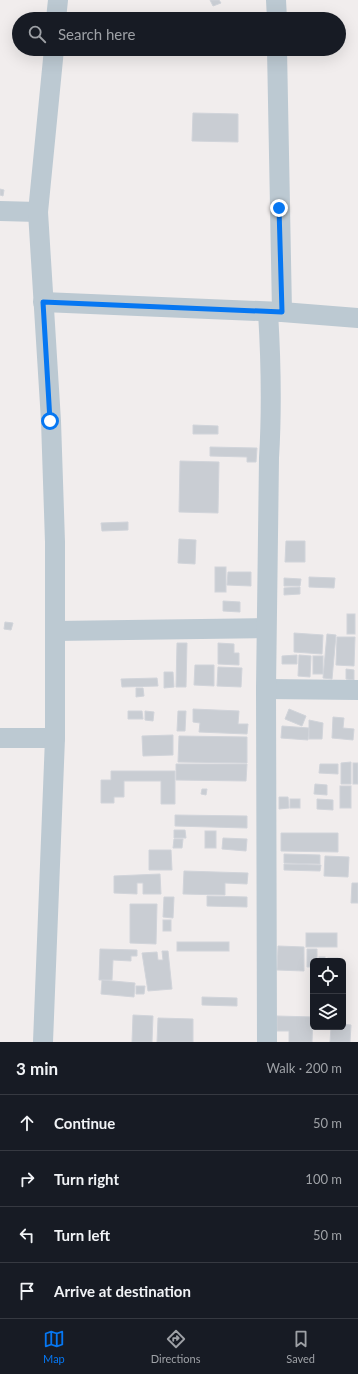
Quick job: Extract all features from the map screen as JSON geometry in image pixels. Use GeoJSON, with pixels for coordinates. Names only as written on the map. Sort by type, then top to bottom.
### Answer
{"type":"FeatureCollection","features":[{"type":"Feature","properties":{"kind":"street"},"geometry":{"type":"LineString","coordinates":[[57,12],[58,0]]}},
{"type":"Feature","properties":{"kind":"street"},"geometry":{"type":"LineString","coordinates":[[276,0],[276,12]]}},
{"type":"Feature","properties":{"kind":"street"},"geometry":{"type":"LineString","coordinates":[[43,1042],[55,738],[55,542],[51,436],[38,212],[53,56]]}},
{"type":"Feature","properties":{"kind":"street"},"geometry":{"type":"LineString","coordinates":[[266,1042],[266,628],[271,371],[275,312],[277,56]]}},
{"type":"Feature","properties":{"kind":"street"},"geometry":{"type":"LineString","coordinates":[[0,211],[38,212]]}},
{"type":"Feature","properties":{"kind":"street"},"geometry":{"type":"LineString","coordinates":[[43,302],[275,312],[358,318]]}},
{"type":"Feature","properties":{"kind":"street"},"geometry":{"type":"LineString","coordinates":[[55,631],[266,628]]}},
{"type":"Feature","properties":{"kind":"street"},"geometry":{"type":"LineString","coordinates":[[266,689],[358,690]]}},
{"type":"Feature","properties":{"kind":"street"},"geometry":{"type":"LineString","coordinates":[[0,738],[55,738]]}},
{"type":"Feature","properties":{"kind":"building"},"geometry":{"type":"Polygon","coordinates":[[[210,0],[219,0],[221,3],[213,6],[210,0]]]}},
{"type":"Feature","properties":{"kind":"building"},"geometry":{"type":"Polygon","coordinates":[[[193,113],[238,114],[238,142],[192,141],[193,113]]]}},
{"type":"Feature","properties":{"kind":"building"},"geometry":{"type":"Polygon","coordinates":[[[0,189],[4,190],[3,196],[0,195],[0,189]]]}},
{"type":"Feature","properties":{"kind":"building"},"geometry":{"type":"Polygon","coordinates":[[[193,425],[218,426],[218,434],[193,434],[193,425]]]}},
{"type":"Feature","properties":{"kind":"building"},"geometry":{"type":"Polygon","coordinates":[[[210,447],[257,448],[256,462],[247,462],[247,457],[210,456],[210,447]]]}},
{"type":"Feature","properties":{"kind":"building"},"geometry":{"type":"Polygon","coordinates":[[[180,461],[219,462],[218,513],[179,512],[180,461]]]}},
{"type":"Feature","properties":{"kind":"building"},"geometry":{"type":"Polygon","coordinates":[[[128,522],[128,530],[102,531],[101,523],[128,522]]]}},
{"type":"Feature","properties":{"kind":"building"},"geometry":{"type":"Polygon","coordinates":[[[179,539],[196,540],[195,564],[178,563],[179,539]]]}},
{"type":"Feature","properties":{"kind":"building"},"geometry":{"type":"Polygon","coordinates":[[[286,541],[305,541],[305,562],[285,562],[286,541]]]}},
{"type":"Feature","properties":{"kind":"building"},"geometry":{"type":"Polygon","coordinates":[[[215,567],[226,567],[226,592],[215,592],[215,567]]]}},
{"type":"Feature","properties":{"kind":"building"},"geometry":{"type":"Polygon","coordinates":[[[228,572],[251,572],[251,586],[227,585],[228,572]]]}},
{"type":"Feature","properties":{"kind":"building"},"geometry":{"type":"Polygon","coordinates":[[[309,577],[335,578],[334,588],[309,587],[309,577]]]}},
{"type":"Feature","properties":{"kind":"building"},"geometry":{"type":"Polygon","coordinates":[[[284,578],[301,579],[300,586],[284,586],[284,578]]]}},
{"type":"Feature","properties":{"kind":"building"},"geometry":{"type":"Polygon","coordinates":[[[300,587],[300,594],[284,595],[284,588],[300,587]]]}},
{"type":"Feature","properties":{"kind":"building"},"geometry":{"type":"Polygon","coordinates":[[[223,601],[240,602],[240,612],[223,611],[223,601]]]}},
{"type":"Feature","properties":{"kind":"building"},"geometry":{"type":"Polygon","coordinates":[[[347,614],[355,614],[355,634],[347,634],[347,614]]]}},
{"type":"Feature","properties":{"kind":"building"},"geometry":{"type":"Polygon","coordinates":[[[5,622],[13,623],[11,630],[4,629],[5,622]]]}},
{"type":"Feature","properties":{"kind":"building"},"geometry":{"type":"Polygon","coordinates":[[[294,633],[323,635],[322,654],[294,652],[294,633]]]}},
{"type":"Feature","properties":{"kind":"building"},"geometry":{"type":"Polygon","coordinates":[[[327,634],[336,635],[332,679],[323,678],[327,634]]]}},
{"type":"Feature","properties":{"kind":"building"},"geometry":{"type":"Polygon","coordinates":[[[337,637],[355,637],[354,666],[336,665],[337,637]]]}},
{"type":"Feature","properties":{"kind":"building"},"geometry":{"type":"Polygon","coordinates":[[[177,643],[187,643],[186,687],[176,687],[177,643]]]}},
{"type":"Feature","properties":{"kind":"building"},"geometry":{"type":"Polygon","coordinates":[[[218,643],[234,644],[234,653],[239,653],[239,665],[218,664],[218,643]]]}},
{"type":"Feature","properties":{"kind":"building"},"geometry":{"type":"Polygon","coordinates":[[[297,655],[297,664],[282,664],[282,656],[297,655]]]}},
{"type":"Feature","properties":{"kind":"building"},"geometry":{"type":"Polygon","coordinates":[[[299,655],[311,656],[310,677],[298,676],[299,655]]]}},
{"type":"Feature","properties":{"kind":"building"},"geometry":{"type":"Polygon","coordinates":[[[313,656],[323,656],[323,674],[313,674],[313,656]]]}},
{"type":"Feature","properties":{"kind":"building"},"geometry":{"type":"Polygon","coordinates":[[[195,665],[214,665],[214,686],[194,685],[195,665]]]}},
{"type":"Feature","properties":{"kind":"building"},"geometry":{"type":"Polygon","coordinates":[[[218,667],[242,668],[241,687],[217,686],[218,667]]]}},
{"type":"Feature","properties":{"kind":"building"},"geometry":{"type":"Polygon","coordinates":[[[346,669],[354,670],[354,680],[346,679],[346,669]]]}},
{"type":"Feature","properties":{"kind":"building"},"geometry":{"type":"Polygon","coordinates":[[[164,672],[173,672],[174,687],[164,688],[164,672]]]}},
{"type":"Feature","properties":{"kind":"building"},"geometry":{"type":"Polygon","coordinates":[[[157,678],[158,686],[122,687],[121,679],[157,678]]]}},
{"type":"Feature","properties":{"kind":"building"},"geometry":{"type":"Polygon","coordinates":[[[136,688],[143,688],[144,696],[136,697],[136,688]]]}},
{"type":"Feature","properties":{"kind":"building"},"geometry":{"type":"Polygon","coordinates":[[[193,709],[239,711],[238,724],[248,724],[247,734],[199,732],[200,723],[193,722],[193,709]]]}},
{"type":"Feature","properties":{"kind":"building"},"geometry":{"type":"Polygon","coordinates":[[[289,709],[306,716],[302,726],[285,719],[289,709]]]}},
{"type":"Feature","properties":{"kind":"building"},"geometry":{"type":"Polygon","coordinates":[[[128,711],[142,711],[143,719],[128,719],[128,711]]]}},
{"type":"Feature","properties":{"kind":"building"},"geometry":{"type":"Polygon","coordinates":[[[145,711],[154,712],[153,721],[145,720],[145,711]]]}},
{"type":"Feature","properties":{"kind":"building"},"geometry":{"type":"Polygon","coordinates":[[[178,711],[186,711],[185,731],[177,731],[178,711]]]}},
{"type":"Feature","properties":{"kind":"building"},"geometry":{"type":"Polygon","coordinates":[[[333,717],[344,718],[343,728],[354,729],[353,740],[332,738],[333,717]]]}},
{"type":"Feature","properties":{"kind":"building"},"geometry":{"type":"Polygon","coordinates":[[[309,720],[323,723],[322,739],[309,739],[309,720]]]}},
{"type":"Feature","properties":{"kind":"building"},"geometry":{"type":"Polygon","coordinates":[[[282,726],[309,728],[308,740],[281,738],[282,726]]]}},
{"type":"Feature","properties":{"kind":"building"},"geometry":{"type":"Polygon","coordinates":[[[173,735],[173,755],[143,756],[142,736],[173,735]]]}},
{"type":"Feature","properties":{"kind":"building"},"geometry":{"type":"Polygon","coordinates":[[[179,736],[247,737],[247,763],[178,762],[179,736]]]}},
{"type":"Feature","properties":{"kind":"building"},"geometry":{"type":"Polygon","coordinates":[[[351,762],[351,784],[341,784],[341,763],[351,762]]]}},
{"type":"Feature","properties":{"kind":"building"},"geometry":{"type":"Polygon","coordinates":[[[353,763],[358,763],[358,784],[353,784],[353,763]]]}},
{"type":"Feature","properties":{"kind":"building"},"geometry":{"type":"Polygon","coordinates":[[[176,764],[247,764],[246,781],[176,780],[176,764]]]}},
{"type":"Feature","properties":{"kind":"building"},"geometry":{"type":"Polygon","coordinates":[[[320,764],[338,764],[338,774],[319,773],[320,764]]]}},
{"type":"Feature","properties":{"kind":"building"},"geometry":{"type":"Polygon","coordinates":[[[111,771],[175,771],[175,804],[161,804],[161,781],[124,781],[124,797],[114,797],[114,803],[101,803],[101,780],[111,780],[111,771]]]}},
{"type":"Feature","properties":{"kind":"building"},"geometry":{"type":"Polygon","coordinates":[[[315,784],[327,785],[327,795],[314,794],[315,784]]]}},
{"type":"Feature","properties":{"kind":"building"},"geometry":{"type":"Polygon","coordinates":[[[340,786],[351,786],[351,808],[340,808],[340,786]]]}},
{"type":"Feature","properties":{"kind":"building"},"geometry":{"type":"Polygon","coordinates":[[[202,789],[207,789],[206,795],[201,794],[202,789]]]}},
{"type":"Feature","properties":{"kind":"building"},"geometry":{"type":"Polygon","coordinates":[[[279,797],[288,797],[289,808],[279,809],[279,797]]]}},
{"type":"Feature","properties":{"kind":"building"},"geometry":{"type":"Polygon","coordinates":[[[290,799],[300,799],[300,808],[290,808],[290,799]]]}},
{"type":"Feature","properties":{"kind":"building"},"geometry":{"type":"Polygon","coordinates":[[[317,799],[333,800],[333,810],[317,809],[317,799]]]}},
{"type":"Feature","properties":{"kind":"building"},"geometry":{"type":"Polygon","coordinates":[[[175,815],[247,816],[247,828],[175,826],[175,815]]]}},
{"type":"Feature","properties":{"kind":"building"},"geometry":{"type":"Polygon","coordinates":[[[174,830],[185,830],[186,838],[174,838],[174,830]]]}},
{"type":"Feature","properties":{"kind":"building"},"geometry":{"type":"Polygon","coordinates":[[[205,831],[216,831],[216,848],[205,848],[205,831]]]}},
{"type":"Feature","properties":{"kind":"building"},"geometry":{"type":"Polygon","coordinates":[[[281,833],[338,833],[338,852],[281,851],[281,833]]]}},
{"type":"Feature","properties":{"kind":"building"},"geometry":{"type":"Polygon","coordinates":[[[223,838],[247,839],[246,851],[222,849],[223,838]]]}},
{"type":"Feature","properties":{"kind":"building"},"geometry":{"type":"Polygon","coordinates":[[[174,839],[183,839],[182,848],[173,848],[174,839]]]}},
{"type":"Feature","properties":{"kind":"building"},"geometry":{"type":"Polygon","coordinates":[[[149,850],[171,850],[172,870],[149,870],[149,850]]]}},
{"type":"Feature","properties":{"kind":"building"},"geometry":{"type":"Polygon","coordinates":[[[284,854],[320,855],[320,864],[284,863],[284,854]]]}},
{"type":"Feature","properties":{"kind":"building"},"geometry":{"type":"Polygon","coordinates":[[[325,856],[349,857],[348,877],[324,876],[325,856]]]}},
{"type":"Feature","properties":{"kind":"building"},"geometry":{"type":"Polygon","coordinates":[[[284,864],[321,865],[320,871],[284,870],[284,864]]]}},
{"type":"Feature","properties":{"kind":"building"},"geometry":{"type":"Polygon","coordinates":[[[184,871],[248,873],[247,884],[225,883],[225,895],[183,894],[184,871]]]}},
{"type":"Feature","properties":{"kind":"building"},"geometry":{"type":"Polygon","coordinates":[[[160,874],[161,894],[143,894],[143,883],[137,883],[137,894],[114,893],[114,876],[160,874]]]}},
{"type":"Feature","properties":{"kind":"building"},"geometry":{"type":"Polygon","coordinates":[[[352,883],[358,883],[358,903],[351,903],[352,883]]]}},
{"type":"Feature","properties":{"kind":"building"},"geometry":{"type":"Polygon","coordinates":[[[207,896],[247,897],[247,907],[207,906],[207,896]]]}},
{"type":"Feature","properties":{"kind":"building"},"geometry":{"type":"Polygon","coordinates":[[[164,897],[174,897],[173,918],[163,917],[164,897]]]}},
{"type":"Feature","properties":{"kind":"building"},"geometry":{"type":"Polygon","coordinates":[[[130,904],[157,904],[156,944],[130,943],[130,904]]]}},
{"type":"Feature","properties":{"kind":"building"},"geometry":{"type":"Polygon","coordinates":[[[163,920],[171,920],[171,931],[163,931],[163,920]]]}},
{"type":"Feature","properties":{"kind":"building"},"geometry":{"type":"Polygon","coordinates":[[[306,933],[337,933],[337,947],[306,947],[306,933]]]}},
{"type":"Feature","properties":{"kind":"building"},"geometry":{"type":"Polygon","coordinates":[[[177,942],[229,942],[229,951],[177,951],[177,942]]]}},
{"type":"Feature","properties":{"kind":"building"},"geometry":{"type":"Polygon","coordinates":[[[278,946],[304,947],[304,971],[277,970],[278,946]]]}},
{"type":"Feature","properties":{"kind":"building"},"geometry":{"type":"Polygon","coordinates":[[[100,949],[137,950],[137,956],[131,956],[131,961],[113,960],[112,980],[99,980],[100,949]]]}},
{"type":"Feature","properties":{"kind":"building"},"geometry":{"type":"Polygon","coordinates":[[[307,949],[317,949],[317,958],[310,958],[310,967],[307,967],[307,949]]]}},
{"type":"Feature","properties":{"kind":"building"},"geometry":{"type":"Polygon","coordinates":[[[162,951],[168,951],[172,989],[148,991],[142,953],[157,952],[158,960],[163,960],[162,951]]]}},
{"type":"Feature","properties":{"kind":"building"},"geometry":{"type":"Polygon","coordinates":[[[102,980],[135,983],[134,997],[101,994],[102,980]]]}},
{"type":"Feature","properties":{"kind":"building"},"geometry":{"type":"Polygon","coordinates":[[[136,986],[145,986],[144,994],[136,994],[136,986]]]}},
{"type":"Feature","properties":{"kind":"building"},"geometry":{"type":"Polygon","coordinates":[[[202,997],[237,998],[237,1006],[202,1005],[202,997]]]}},
{"type":"Feature","properties":{"kind":"building"},"geometry":{"type":"Polygon","coordinates":[[[133,1015],[153,1016],[152,1042],[132,1042],[133,1015]]]}},
{"type":"Feature","properties":{"kind":"building"},"geometry":{"type":"Polygon","coordinates":[[[277,1016],[310,1017],[310,1030],[312,1030],[312,1042],[289,1042],[289,1031],[277,1031],[277,1016]]]}},
{"type":"Feature","properties":{"kind":"building"},"geometry":{"type":"Polygon","coordinates":[[[158,1018],[193,1019],[193,1042],[157,1042],[158,1018]]]}},
{"type":"Feature","properties":{"kind":"building"},"geometry":{"type":"Polygon","coordinates":[[[346,1024],[351,1025],[350,1042],[330,1042],[331,1030],[346,1030],[346,1024]]]}},
{"type":"Feature","properties":{"kind":"route"},"geometry":{"type":"LineString","coordinates":[[50,421],[43,302],[282,312],[279,208]]}}]}
